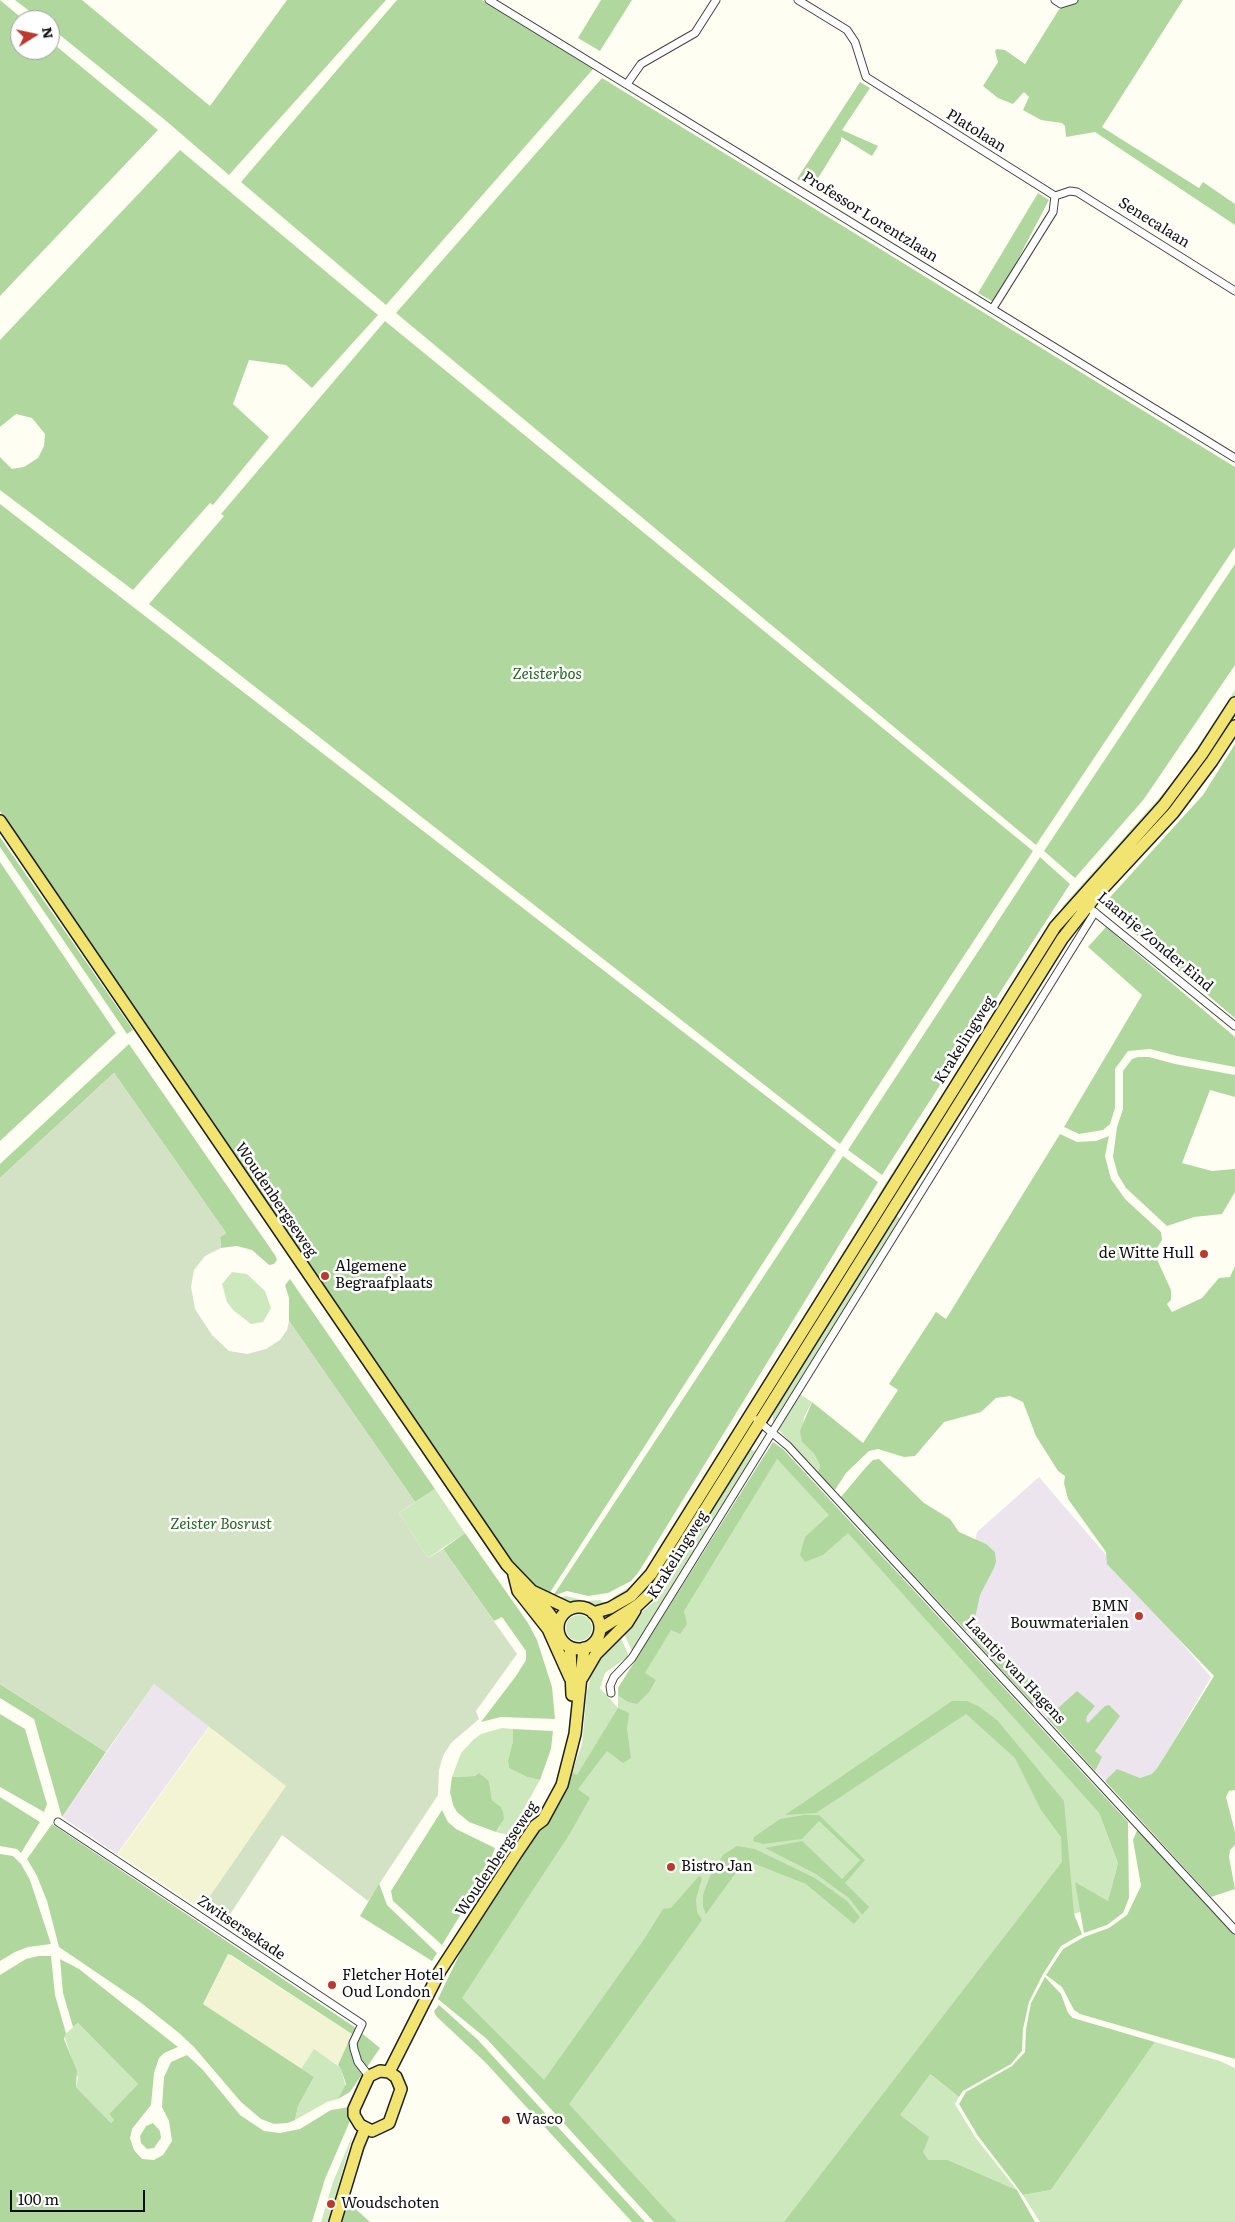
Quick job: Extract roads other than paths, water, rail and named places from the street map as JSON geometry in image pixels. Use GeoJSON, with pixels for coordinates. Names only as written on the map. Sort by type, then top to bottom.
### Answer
{"type":"FeatureCollection","features":[{"type":"Feature","properties":{"kind":"main road","name":"Krakelingweg"},"geometry":{"type":"LineString","coordinates":[[600,1629],[638,1605],[656,1588],[761,1423],[1025,995],[1062,939],[1184,780],[1235,703]]}},
{"type":"Feature","properties":{"kind":"main road","name":"Krakelingweg"},"geometry":{"type":"LineString","coordinates":[[594,1613],[610,1608],[631,1596],[642,1586],[752,1416],[1055,927],[1088,905],[1173,813],[1203,774],[1235,726]]}},
{"type":"Feature","properties":{"kind":"main road","name":"Woudenbergseweg"},"geometry":{"type":"LineString","coordinates":[[0,821],[513,1572],[532,1591],[558,1625]]}},
{"type":"Feature","properties":{"kind":"main road"},"geometry":{"type":"LineString","coordinates":[[513,1572],[518,1591],[544,1623],[554,1645],[562,1656],[564,1668],[576,1681]]}},
{"type":"Feature","properties":{"kind":"main road","name":"Woudenbergseweg"},"geometry":{"type":"LineString","coordinates":[[532,1591],[570,1609]]}},
{"type":"Feature","properties":{"kind":"main road"},"geometry":{"type":"LineString","coordinates":[[576,1681],[592,1660],[627,1622],[638,1605]]}},
{"type":"Feature","properties":{"kind":"main road"},"geometry":{"type":"LineString","coordinates":[[570,1647],[584,1648],[593,1643],[600,1629],[594,1613],[587,1608],[570,1609],[561,1617],[558,1625],[561,1638],[570,1647],[576,1681]]}},
{"type":"Feature","properties":{"kind":"main road"},"geometry":{"type":"LineString","coordinates":[[576,1681],[584,1648]]}},
{"type":"Feature","properties":{"kind":"main road","name":"Woudenbergseweg"},"geometry":{"type":"LineString","coordinates":[[389,2072],[440,1972],[535,1826],[558,1780],[566,1755],[576,1681]]}},
{"type":"Feature","properties":{"kind":"main road"},"geometry":{"type":"LineString","coordinates":[[380,2070],[389,2072],[396,2077],[401,2088],[392,2114],[384,2127],[372,2131],[365,2129],[356,2121],[354,2109],[369,2076],[380,2070]]}},
{"type":"Feature","properties":{"kind":"main road"},"geometry":{"type":"LineString","coordinates":[[335,2222],[365,2129]]}},
{"type":"Feature","properties":{"kind":"street","name":"Professor Lorentzlaan"},"geometry":{"type":"LineString","coordinates":[[489,0],[1235,458]]}},
{"type":"Feature","properties":{"kind":"street"},"geometry":{"type":"LineString","coordinates":[[627,84],[641,64],[695,33],[716,0]]}},
{"type":"Feature","properties":{"kind":"street","name":"Platolaan"},"geometry":{"type":"LineString","coordinates":[[798,0],[847,30],[855,42],[866,77],[1055,196]]}},
{"type":"Feature","properties":{"kind":"street"},"geometry":{"type":"LineString","coordinates":[[1054,0],[1061,4],[1074,0]]}},
{"type":"Feature","properties":{"kind":"street","name":"Senecalaan"},"geometry":{"type":"LineString","coordinates":[[1055,196],[1070,191],[1077,192],[1235,291]]}},
{"type":"Feature","properties":{"kind":"street"},"geometry":{"type":"LineString","coordinates":[[993,308],[1054,212],[1055,196]]}},
{"type":"Feature","properties":{"kind":"street","name":"Laantje Zonder Eind"},"geometry":{"type":"LineString","coordinates":[[1088,905],[1235,1026]]}},
{"type":"Feature","properties":{"kind":"street","name":"Krakelingweg"},"geometry":{"type":"LineString","coordinates":[[611,1693],[610,1686],[614,1677],[632,1658],[773,1432],[1088,905]]}},
{"type":"Feature","properties":{"kind":"street"},"geometry":{"type":"LineString","coordinates":[[752,1416],[773,1432]]}},
{"type":"Feature","properties":{"kind":"street","name":"Laantje van Hagens"},"geometry":{"type":"LineString","coordinates":[[773,1432],[1235,1930]]}},
{"type":"Feature","properties":{"kind":"street","name":"Zwitsersekade"},"geometry":{"type":"LineString","coordinates":[[58,1822],[362,2024],[353,2043],[358,2062],[369,2076]]}},
{"type":"Feature","properties":{"kind":"place","name":"de Witte Hull"},"geometry":{"type":"Point","coordinates":[1204,1254]}},
{"type":"Feature","properties":{"kind":"place","name":"Algemene Begraafplaats"},"geometry":{"type":"Point","coordinates":[325,1276]}},
{"type":"Feature","properties":{"kind":"place","name":"BMN Bouwmaterialen"},"geometry":{"type":"Point","coordinates":[1139,1616]}},
{"type":"Feature","properties":{"kind":"place","name":"Bistro Jan"},"geometry":{"type":"Point","coordinates":[671,1867]}},
{"type":"Feature","properties":{"kind":"place","name":"Fletcher Hotel Oud London"},"geometry":{"type":"Point","coordinates":[332,1985]}},
{"type":"Feature","properties":{"kind":"place","name":"Wasco"},"geometry":{"type":"Point","coordinates":[506,2120]}},
{"type":"Feature","properties":{"kind":"place","name":"Woudschoten"},"geometry":{"type":"Point","coordinates":[331,2204]}},
{"type":"Feature","properties":{"kind":"park label","name":"Zeisterbos"},"geometry":{"type":"Point","coordinates":[547,675]}},
{"type":"Feature","properties":{"kind":"park label","name":"Zeister Bosrust"},"geometry":{"type":"Point","coordinates":[221,1525]}}]}
